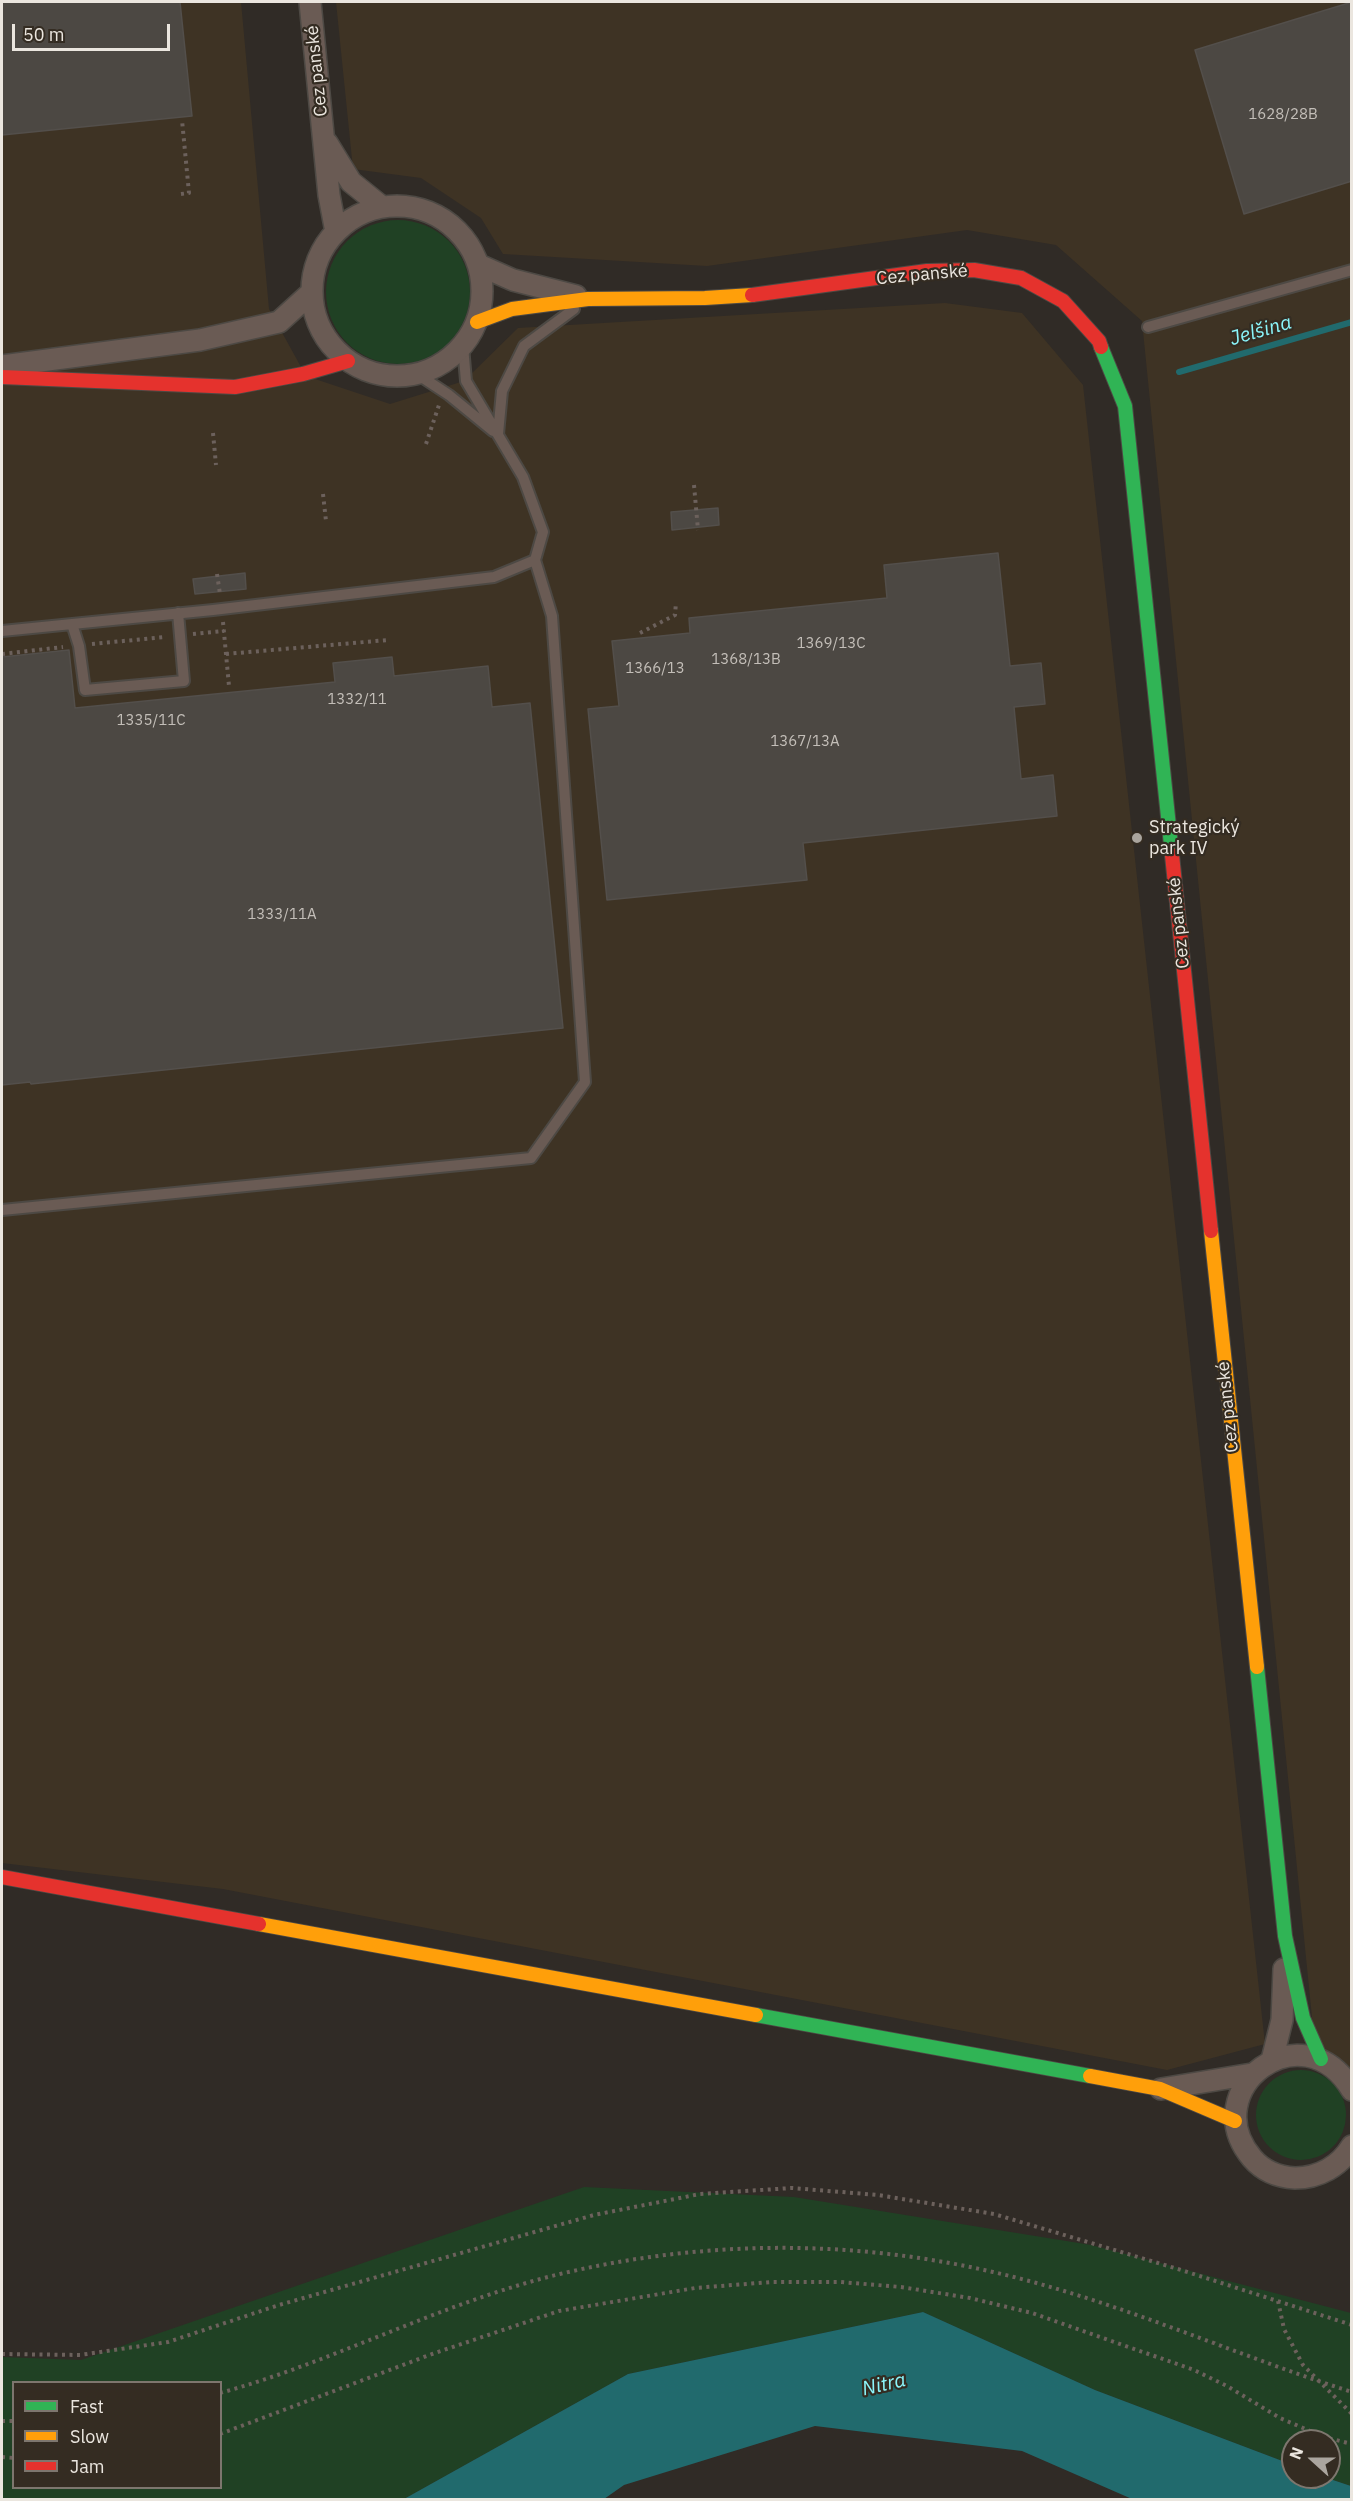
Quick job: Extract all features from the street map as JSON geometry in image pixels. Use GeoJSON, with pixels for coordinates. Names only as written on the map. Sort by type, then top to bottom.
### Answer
{"type":"FeatureCollection","features":[{"type":"Feature","properties":{"kind":"street","name":"Cez panské"},"geometry":{"type":"LineString","coordinates":[[310,2],[329,195],[336,232]]}},
{"type":"Feature","properties":{"kind":"street","name":"Cez panské"},"geometry":{"type":"LineString","coordinates":[[325,140],[351,182],[382,207]]}},
{"type":"Feature","properties":{"kind":"street"},"geometry":{"type":"LineString","coordinates":[[382,207],[413,207],[441,218],[464,238],[479,265],[483,295],[477,322],[463,346],[442,364],[417,374],[390,376],[364,370],[348,361],[324,335],[315,314],[312,292],[315,270],[323,250],[336,232],[354,218],[382,207]]}},
{"type":"Feature","properties":{"kind":"street","name":"Cez panské"},"geometry":{"type":"LineString","coordinates":[[479,265],[513,280],[588,299]]}},
{"type":"Feature","properties":{"kind":"street","name":"Cez panské"},"geometry":{"type":"LineString","coordinates":[[477,322],[512,309],[588,299],[705,298],[762,294],[927,271],[974,270],[1021,278],[1063,301],[1099,341],[1125,406],[1285,1936],[1303,2018],[1321,2059]]}},
{"type":"Feature","properties":{"kind":"street"},"geometry":{"type":"LineString","coordinates":[[2,366],[200,340],[279,322],[312,292]]}},
{"type":"Feature","properties":{"kind":"street"},"geometry":{"type":"LineString","coordinates":[[2,377],[235,387],[303,374],[348,361]]}},
{"type":"Feature","properties":{"kind":"street"},"geometry":{"type":"LineString","coordinates":[[2,1877],[1160,2089],[1235,2121]]}},
{"type":"Feature","properties":{"kind":"street","name":"Cez panské"},"geometry":{"type":"LineString","coordinates":[[1272,2060],[1282,2020],[1285,1936]]}},
{"type":"Feature","properties":{"kind":"street"},"geometry":{"type":"LineString","coordinates":[[1351,2147],[1333,2168],[1309,2178],[1283,2178],[1259,2166],[1242,2146],[1235,2121],[1239,2095],[1252,2074],[1272,2060],[1295,2055],[1321,2059],[1342,2074],[1352,2090]]}},
{"type":"Feature","properties":{"kind":"street"},"geometry":{"type":"LineString","coordinates":[[1160,2089],[1252,2074]]}},
{"type":"Feature","properties":{"kind":"lane"},"geometry":{"type":"LineString","coordinates":[[1148,327],[1352,270]]}},
{"type":"Feature","properties":{"kind":"lane"},"geometry":{"type":"LineString","coordinates":[[498,435],[502,391],[524,346],[588,299]]}},
{"type":"Feature","properties":{"kind":"lane"},"geometry":{"type":"LineString","coordinates":[[2,1210],[531,1158],[585,1082],[552,616],[535,560],[543,532],[524,477],[466,381],[463,346]]}},
{"type":"Feature","properties":{"kind":"lane"},"geometry":{"type":"LineString","coordinates":[[417,374],[449,395],[498,435]]}},
{"type":"Feature","properties":{"kind":"lane"},"geometry":{"type":"LineString","coordinates":[[2,631],[494,578],[535,560]]}},
{"type":"Feature","properties":{"kind":"lane"},"geometry":{"type":"LineString","coordinates":[[72,624],[79,646],[85,690],[184,681],[178,613]]}},
{"type":"Feature","properties":{"kind":"path"},"geometry":{"type":"LineString","coordinates":[[181,194],[189,193],[182,120]]}},
{"type":"Feature","properties":{"kind":"path"},"geometry":{"type":"LineString","coordinates":[[426,444],[440,404]]}},
{"type":"Feature","properties":{"kind":"path"},"geometry":{"type":"LineString","coordinates":[[213,433],[216,465]]}},
{"type":"Feature","properties":{"kind":"path"},"geometry":{"type":"LineString","coordinates":[[694,486],[698,530]]}},
{"type":"Feature","properties":{"kind":"path"},"geometry":{"type":"LineString","coordinates":[[323,494],[326,521]]}},
{"type":"Feature","properties":{"kind":"path"},"geometry":{"type":"LineString","coordinates":[[640,633],[675,615],[676,602]]}},
{"type":"Feature","properties":{"kind":"path"},"geometry":{"type":"LineString","coordinates":[[2,654],[180,635],[223,628],[229,686]]}},
{"type":"Feature","properties":{"kind":"path"},"geometry":{"type":"LineString","coordinates":[[226,654],[388,640]]}},
{"type":"Feature","properties":{"kind":"path"},"geometry":{"type":"LineString","coordinates":[[2,2354],[80,2355],[168,2342],[279,2305],[594,2215],[700,2193],[792,2188],[878,2195],[994,2214],[1352,2325]]}},
{"type":"Feature","properties":{"kind":"path"},"geometry":{"type":"LineString","coordinates":[[222,2392],[289,2371],[439,2312],[560,2274],[621,2262],[712,2250],[774,2247],[859,2250],[994,2272],[1149,2320],[1352,2392]]}},
{"type":"Feature","properties":{"kind":"path"},"geometry":{"type":"LineString","coordinates":[[222,2433],[443,2350],[559,2311],[695,2288],[771,2282],[841,2282],[901,2287],[970,2298],[1032,2313],[1194,2370],[1227,2386],[1280,2418],[1324,2437],[1352,2444]]}},
{"type":"Feature","properties":{"kind":"path"},"geometry":{"type":"LineString","coordinates":[[1278,2301],[1284,2329],[1303,2365],[1352,2414]]}},
{"type":"Feature","properties":{"kind":"shaded area"},"geometry":{"type":"Polygon","coordinates":[[[2,2],[241,2],[269,309],[306,376],[390,404],[464,381],[518,328],[945,303],[1022,313],[1083,385],[1265,2044],[1167,2070],[223,1889],[2,1863],[2,2]]]}},
{"type":"Feature","properties":{"kind":"shaded area"},"geometry":{"type":"Polygon","coordinates":[[[336,2],[1351,2],[1351,2071],[1316,2057],[1142,321],[1056,245],[967,230],[707,266],[503,254],[481,218],[421,178],[353,169],[336,2]]]}},
{"type":"Feature","properties":{"kind":"green space"},"geometry":{"type":"Polygon","coordinates":[[[398,220],[412,221],[426,226],[449,241],[464,264],[469,278],[469,306],[464,320],[449,343],[426,358],[412,363],[398,364],[384,363],[370,358],[347,343],[332,320],[327,306],[326,292],[327,278],[332,264],[347,241],[370,226],[384,221],[398,220]]]}},
{"type":"Feature","properties":{"kind":"green space"},"geometry":{"type":"Polygon","coordinates":[[[1301,2070],[1318,2074],[1333,2083],[1342,2098],[1346,2115],[1342,2132],[1333,2147],[1318,2156],[1301,2160],[1284,2156],[1269,2147],[1260,2132],[1256,2115],[1260,2098],[1269,2083],[1284,2074],[1301,2070]]]}},
{"type":"Feature","properties":{"kind":"green space"},"geometry":{"type":"Polygon","coordinates":[[[584,2187],[794,2197],[1091,2245],[1351,2313],[1351,2486],[1341,2483],[1341,2429],[1281,2429],[1281,2460],[1095,2390],[923,2312],[628,2374],[404,2499],[2,2500],[2,2357],[81,2360],[584,2187]]]}},
{"type":"Feature","properties":{"kind":"water","name":"Nitra"},"geometry":{"type":"Polygon","coordinates":[[[923,2312],[1095,2390],[1281,2460],[1281,2489],[1341,2489],[1341,2483],[1351,2486],[1351,2499],[1132,2499],[1022,2451],[815,2426],[624,2485],[604,2499],[404,2499],[628,2374],[923,2312]]]}},
{"type":"Feature","properties":{"kind":"building"},"geometry":{"type":"Polygon","coordinates":[[[2,2],[180,2],[192,116],[2,135],[2,2]]]}},
{"type":"Feature","properties":{"kind":"building"},"geometry":{"type":"Polygon","coordinates":[[[1352,2],[1352,181],[1244,214],[1195,50],[1352,2]]]}},
{"type":"Feature","properties":{"kind":"building"},"geometry":{"type":"Polygon","coordinates":[[[718,508],[719,525],[672,530],[671,512],[718,508]]]}},
{"type":"Feature","properties":{"kind":"building"},"geometry":{"type":"Polygon","coordinates":[[[998,553],[1010,666],[1041,663],[1045,704],[1014,707],[1021,779],[1053,775],[1057,816],[803,843],[807,880],[607,900],[588,709],[619,706],[612,641],[690,633],[689,618],[887,598],[884,565],[998,553]]]}},
{"type":"Feature","properties":{"kind":"building"},"geometry":{"type":"Polygon","coordinates":[[[245,573],[246,589],[195,594],[193,579],[245,573]]]}},
{"type":"Feature","properties":{"kind":"building"},"geometry":{"type":"Polygon","coordinates":[[[69,650],[75,708],[335,682],[333,663],[392,657],[394,676],[488,666],[492,707],[530,703],[563,1028],[31,1084],[30,1082],[2,1085],[2,657],[69,650]]]}},
{"type":"Feature","properties":{"kind":"waterway","name":"Jelšina"},"geometry":{"type":"LineString","coordinates":[[1179,372],[1352,322]]}},
{"type":"Feature","properties":{"kind":"traffic: fast"},"geometry":{"type":"LineString","coordinates":[[1101,347],[1125,406],[1172,855]]}},
{"type":"Feature","properties":{"kind":"traffic: fast"},"geometry":{"type":"LineString","coordinates":[[1257,1667],[1285,1936],[1303,2018],[1321,2059]]}},
{"type":"Feature","properties":{"kind":"traffic: fast"},"geometry":{"type":"LineString","coordinates":[[756,2015],[1090,2076]]}},
{"type":"Feature","properties":{"kind":"traffic: slow"},"geometry":{"type":"LineString","coordinates":[[477,322],[512,309],[588,299],[705,298],[752,295]]}},
{"type":"Feature","properties":{"kind":"traffic: slow"},"geometry":{"type":"LineString","coordinates":[[1211,1231],[1257,1667]]}},
{"type":"Feature","properties":{"kind":"traffic: slow"},"geometry":{"type":"LineString","coordinates":[[259,1924],[756,2015]]}},
{"type":"Feature","properties":{"kind":"traffic: slow"},"geometry":{"type":"LineString","coordinates":[[1090,2076],[1160,2089],[1235,2121]]}},
{"type":"Feature","properties":{"kind":"traffic: jam"},"geometry":{"type":"LineString","coordinates":[[752,295],[927,271],[974,270],[1021,278],[1063,301],[1099,341],[1101,347]]}},
{"type":"Feature","properties":{"kind":"traffic: jam"},"geometry":{"type":"LineString","coordinates":[[2,377],[235,387],[303,374],[348,361]]}},
{"type":"Feature","properties":{"kind":"traffic: jam"},"geometry":{"type":"LineString","coordinates":[[1172,855],[1211,1231]]}},
{"type":"Feature","properties":{"kind":"traffic: jam"},"geometry":{"type":"LineString","coordinates":[[2,1877],[259,1924]]}},
{"type":"Feature","properties":{"kind":"place","name":"Strategický park IV"},"geometry":{"type":"Point","coordinates":[1137,838]}}]}
